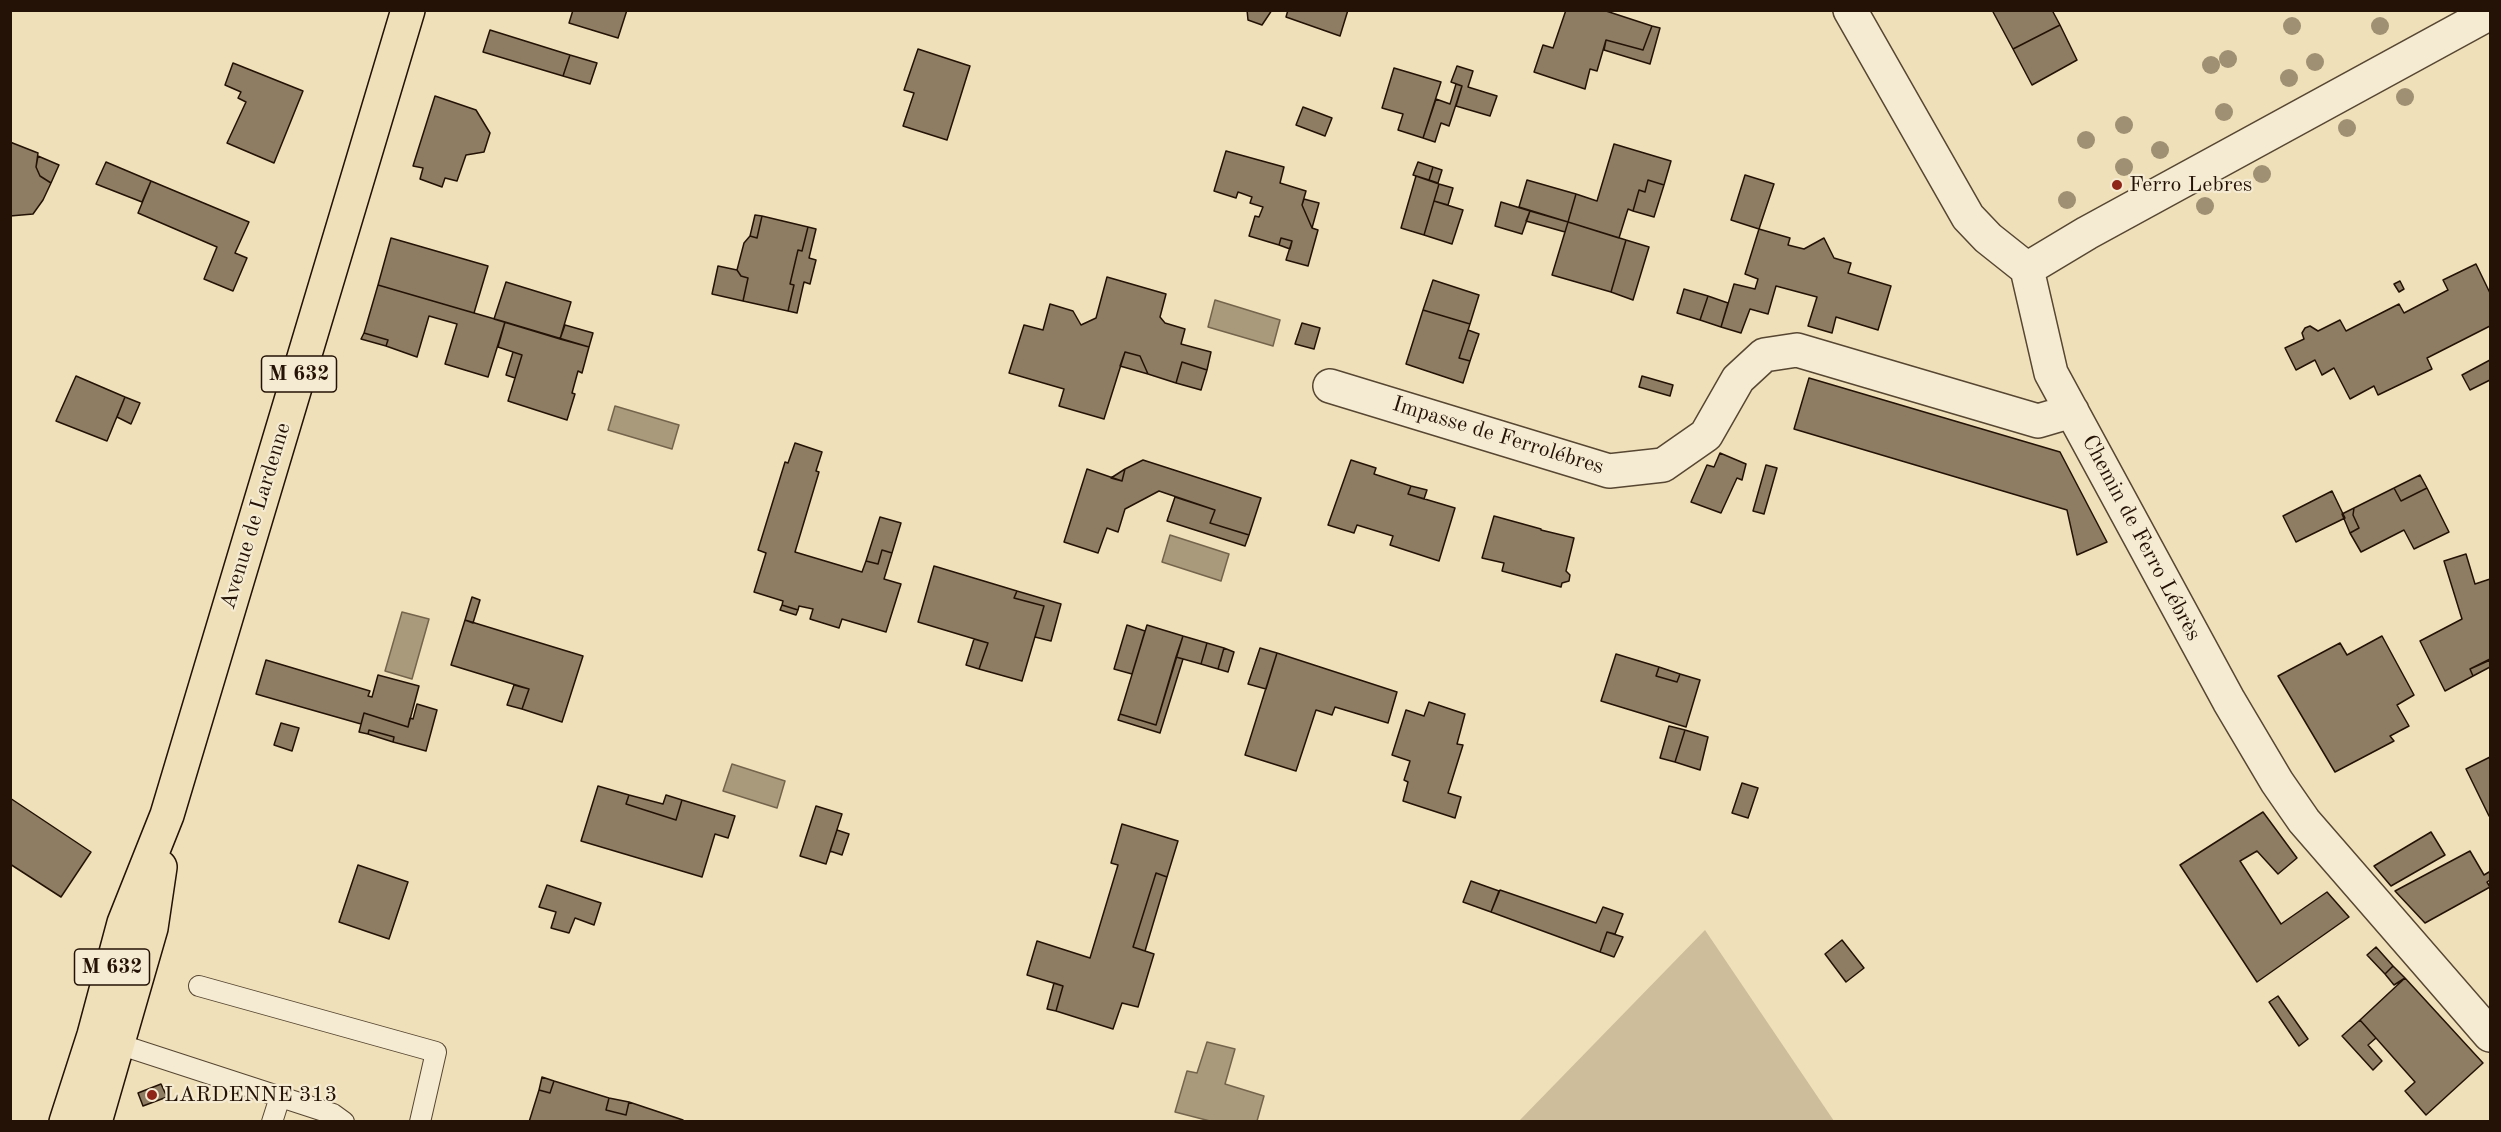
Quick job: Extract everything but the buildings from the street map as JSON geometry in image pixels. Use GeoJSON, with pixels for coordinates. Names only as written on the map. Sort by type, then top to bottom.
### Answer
{"type":"FeatureCollection","features":[{"type":"Feature","properties":{"kind":"main road","name":"Avenue de Lardenne"},"geometry":{"type":"LineString","coordinates":[[66,1122],[105,1039],[152,928],[167,815],[408,10]]}},
{"type":"Feature","properties":{"kind":"main road","name":"Avenue de Lardenne"},"geometry":{"type":"LineString","coordinates":[[95,1122],[105,1039]]}},
{"type":"Feature","properties":{"kind":"street"},"geometry":{"type":"LineString","coordinates":[[1850,10],[1968,217],[1988,238],[2027,269],[2079,237],[2490,13]]}},
{"type":"Feature","properties":{"kind":"street","name":"Chemin de Ferro Lébrès"},"geometry":{"type":"LineString","coordinates":[[2027,269],[2051,373],[2229,701],[2277,782],[2304,821],[2490,1035]]}},
{"type":"Feature","properties":{"kind":"street","name":"Impasse de Ferrolébres"},"geometry":{"type":"LineString","coordinates":[[1330,386],[1609,471],[1663,465],[1706,435],[1738,379],[1764,355],[1797,350],[2038,421],[2072,411]]}},
{"type":"Feature","properties":{"kind":"lane"},"geometry":{"type":"LineString","coordinates":[[199,986],[436,1052],[420,1122]]}},
{"type":"Feature","properties":{"kind":"lane"},"geometry":{"type":"LineString","coordinates":[[105,1039],[333,1114],[345,1122]]}},
{"type":"Feature","properties":{"kind":"lane"},"geometry":{"type":"LineString","coordinates":[[272,1122],[280,1097]]}},
{"type":"Feature","properties":{"kind":"shaded area"},"geometry":{"type":"Polygon","coordinates":[[[1215,300],[1280,320],[1273,346],[1208,327],[1215,300]]]}},
{"type":"Feature","properties":{"kind":"shaded area"},"geometry":{"type":"Polygon","coordinates":[[[615,406],[679,425],[672,449],[608,430],[615,406]]]}},
{"type":"Feature","properties":{"kind":"shaded area"},"geometry":{"type":"Polygon","coordinates":[[[1170,535],[1229,554],[1221,581],[1162,562],[1170,535]]]}},
{"type":"Feature","properties":{"kind":"shaded area"},"geometry":{"type":"Polygon","coordinates":[[[402,612],[429,619],[412,679],[385,671],[402,612]]]}},
{"type":"Feature","properties":{"kind":"shaded area"},"geometry":{"type":"Polygon","coordinates":[[[732,764],[785,781],[777,808],[723,791],[732,764]]]}},
{"type":"Feature","properties":{"kind":"shaded area"},"geometry":{"type":"Polygon","coordinates":[[[1705,930],[1834,1121],[1519,1121],[1705,930]]]}},
{"type":"Feature","properties":{"kind":"shaded area"},"geometry":{"type":"Polygon","coordinates":[[[1207,1042],[1235,1049],[1225,1084],[1264,1096],[1257,1121],[1210,1121],[1175,1112],[1187,1071],[1197,1073],[1207,1042]]]}},
{"type":"Feature","properties":{"kind":"place","name":"Ferro Lebres"},"geometry":{"type":"Point","coordinates":[2117,185]}},
{"type":"Feature","properties":{"kind":"place","name":"LARDENNE 313"},"geometry":{"type":"Point","coordinates":[152,1095]}}]}
